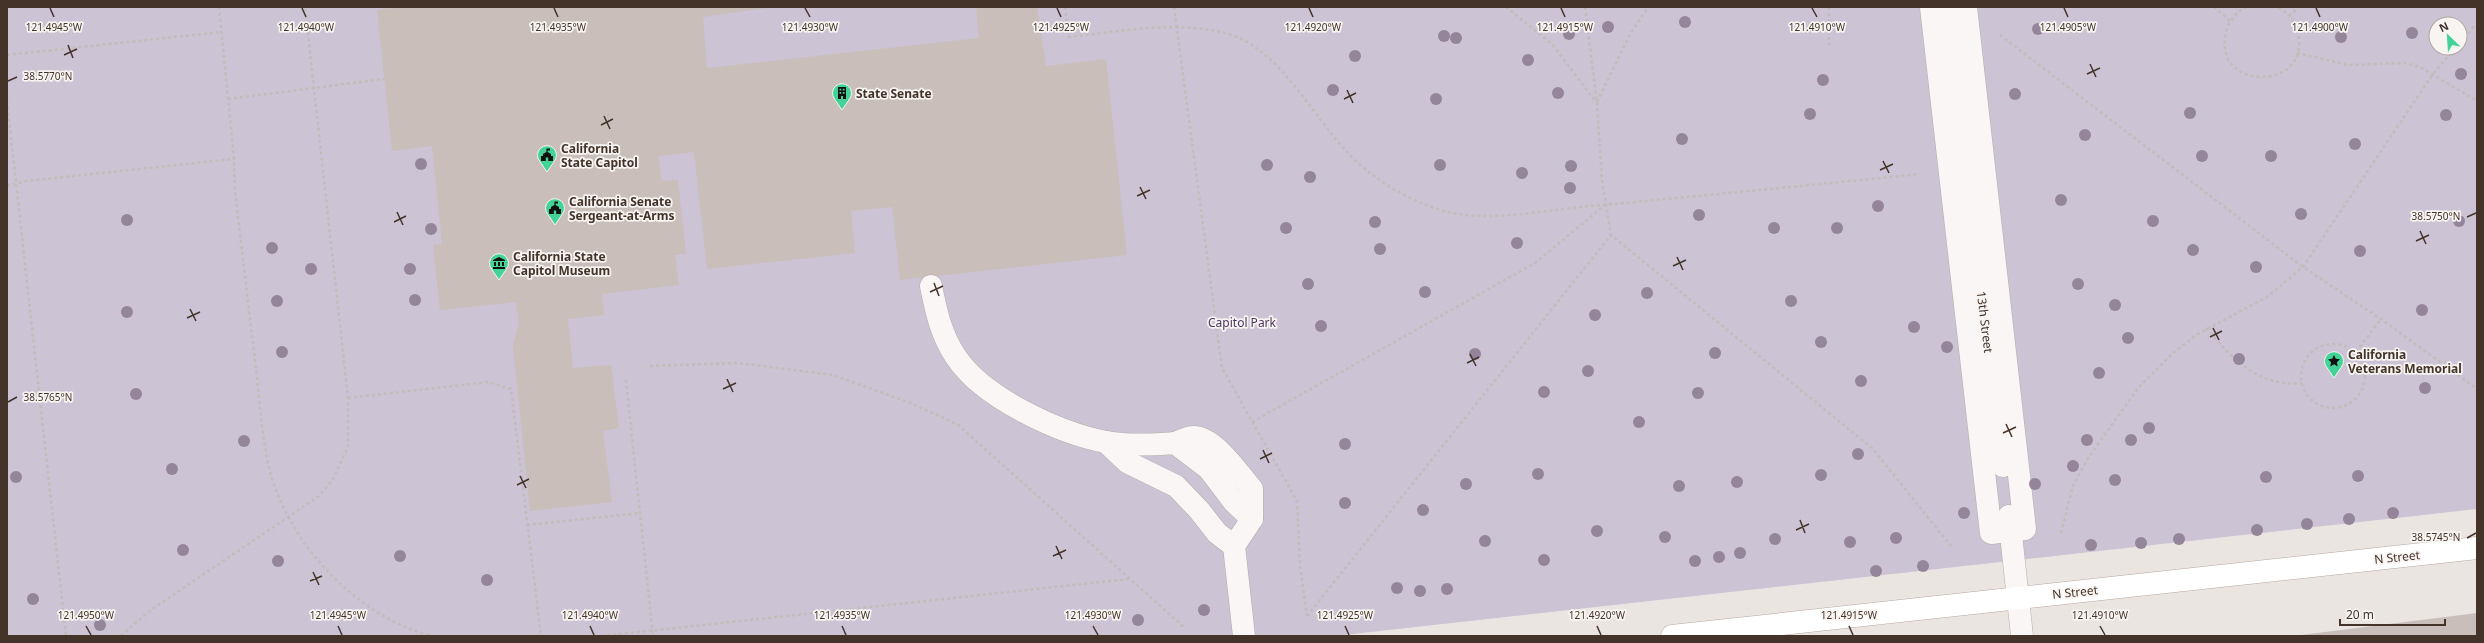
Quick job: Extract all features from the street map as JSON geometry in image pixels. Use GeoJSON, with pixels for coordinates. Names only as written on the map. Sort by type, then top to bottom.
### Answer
{"type":"FeatureCollection","features":[{"type":"Feature","properties":{"kind":"main road","name":"N Street"},"geometry":{"type":"LineString","coordinates":[[1672,636],[2477,548]]}},
{"type":"Feature","properties":{"kind":"street"},"geometry":{"type":"LineString","coordinates":[[1932,7],[1991,533],[2025,529],[1960,8]]}},
{"type":"Feature","properties":{"kind":"street"},"geometry":{"type":"LineString","coordinates":[[931,286],[935,307],[948,343],[956,358],[980,385],[1012,406],[1068,430],[1106,442],[1146,446],[1176,443],[1209,470],[1234,502],[1252,519],[1234,546],[1244,636]]}},
{"type":"Feature","properties":{"kind":"street"},"geometry":{"type":"LineString","coordinates":[[1106,442],[1127,462],[1176,486],[1199,510],[1217,533],[1234,546]]}},
{"type":"Feature","properties":{"kind":"street"},"geometry":{"type":"LineString","coordinates":[[2011,530],[2022,636]]}},
{"type":"Feature","properties":{"kind":"path"},"geometry":{"type":"LineString","coordinates":[[219,7],[234,159],[235,192],[265,444],[270,471],[288,516],[318,562],[342,585],[373,609],[422,634],[433,636]]}},
{"type":"Feature","properties":{"kind":"path"},"geometry":{"type":"LineString","coordinates":[[121,636],[148,612],[319,496],[332,482],[348,447],[348,398],[305,7]]}},
{"type":"Feature","properties":{"kind":"path"},"geometry":{"type":"LineString","coordinates":[[1065,7],[1068,37],[1175,26],[1223,32],[1237,37],[1268,58],[1346,151],[1367,171],[1413,199],[1441,210],[1466,216],[1606,205],[1950,171]]}},
{"type":"Feature","properties":{"kind":"path"},"geometry":{"type":"LineString","coordinates":[[1174,7],[1175,26],[1222,368],[1297,501],[1300,566],[1306,616],[1611,235]]}},
{"type":"Feature","properties":{"kind":"path"},"geometry":{"type":"LineString","coordinates":[[1506,7],[1553,45],[1597,103]]}},
{"type":"Feature","properties":{"kind":"path"},"geometry":{"type":"LineString","coordinates":[[1585,7],[1597,103],[1606,205],[1611,235],[1872,448],[1951,546]]}},
{"type":"Feature","properties":{"kind":"path"},"geometry":{"type":"LineString","coordinates":[[1597,103],[1629,36],[1648,7]]}},
{"type":"Feature","properties":{"kind":"path"},"geometry":{"type":"LineString","coordinates":[[1829,7],[1829,45]]}},
{"type":"Feature","properties":{"kind":"path"},"geometry":{"type":"LineString","coordinates":[[2214,7],[2230,21]]}},
{"type":"Feature","properties":{"kind":"path"},"geometry":{"type":"LineString","coordinates":[[2247,7],[2230,21],[2225,38],[2226,50],[2230,61],[2238,70],[2248,76],[2260,79],[2272,77],[2284,72],[2297,53],[2299,39],[2296,26],[2289,16],[2277,7]]}},
{"type":"Feature","properties":{"kind":"path"},"geometry":{"type":"LineString","coordinates":[[2289,16],[2299,7]]}},
{"type":"Feature","properties":{"kind":"path"},"geometry":{"type":"LineString","coordinates":[[1960,8],[2303,266],[2381,319],[2477,389]]}},
{"type":"Feature","properties":{"kind":"path"},"geometry":{"type":"LineString","coordinates":[[2468,33],[2477,23]]}},
{"type":"Feature","properties":{"kind":"path"},"geometry":{"type":"LineString","coordinates":[[7,55],[221,32]]}},
{"type":"Feature","properties":{"kind":"path"},"geometry":{"type":"LineString","coordinates":[[2297,53],[2348,65],[2404,63],[2420,67],[2477,101]]}},
{"type":"Feature","properties":{"kind":"path"},"geometry":{"type":"LineString","coordinates":[[2061,533],[2073,486],[2088,458],[2139,387],[2171,355],[2206,328],[2267,297],[2303,266],[2433,74],[2448,56]]}},
{"type":"Feature","properties":{"kind":"path"},"geometry":{"type":"LineString","coordinates":[[228,99],[384,79]]}},
{"type":"Feature","properties":{"kind":"path"},"geometry":{"type":"LineString","coordinates":[[7,101],[66,636]]}},
{"type":"Feature","properties":{"kind":"path"},"geometry":{"type":"LineString","coordinates":[[7,186],[26,181],[234,159]]}},
{"type":"Feature","properties":{"kind":"path"},"geometry":{"type":"LineString","coordinates":[[1252,422],[1535,263],[1606,205]]}},
{"type":"Feature","properties":{"kind":"path"},"geometry":{"type":"LineString","coordinates":[[2356,352],[2381,319]]}},
{"type":"Feature","properties":{"kind":"path"},"geometry":{"type":"LineString","coordinates":[[2206,328],[2235,361],[2254,374],[2288,384],[2302,383]]}},
{"type":"Feature","properties":{"kind":"path"},"geometry":{"type":"LineString","coordinates":[[2327,344],[2337,344],[2356,352],[2363,361],[2366,371],[2366,382],[2354,401],[2345,407],[2334,409],[2322,407],[2313,402],[2302,383],[2303,363],[2317,348],[2327,344]]}},
{"type":"Feature","properties":{"kind":"path"},"geometry":{"type":"LineString","coordinates":[[650,366],[738,363],[833,375],[908,402],[957,424],[1186,629]]}},
{"type":"Feature","properties":{"kind":"path"},"geometry":{"type":"LineString","coordinates":[[626,380],[653,636]]}},
{"type":"Feature","properties":{"kind":"path"},"geometry":{"type":"LineString","coordinates":[[348,398],[488,382],[511,389],[541,636]]}},
{"type":"Feature","properties":{"kind":"path"},"geometry":{"type":"LineString","coordinates":[[527,525],[640,513]]}},
{"type":"Feature","properties":{"kind":"path"},"geometry":{"type":"LineString","coordinates":[[601,636],[1129,579]]}},
{"type":"Feature","properties":{"kind":"green space","name":"Capitol Park"},"geometry":{"type":"Polygon","coordinates":[[[7,7],[2477,7],[2477,509],[1335,636],[7,636],[7,7]]]}},
{"type":"Feature","properties":{"kind":"building"},"geometry":{"type":"Polygon","coordinates":[[[400,7],[773,7],[703,17],[707,68],[979,38],[976,7],[1037,7],[1046,66],[1106,59],[1127,255],[900,280],[892,207],[851,211],[855,253],[707,269],[694,152],[658,156],[662,181],[678,180],[686,254],[675,255],[679,285],[602,294],[604,315],[568,319],[573,368],[611,365],[619,428],[603,431],[612,502],[530,511],[513,346],[519,324],[516,302],[440,310],[433,245],[442,244],[432,146],[392,151],[377,10],[400,7]]]}},
{"type":"Feature","properties":{"kind":"building"},"geometry":{"type":"Polygon","coordinates":[[[2477,613],[2477,636],[2301,636],[2301,635],[2477,613]]]}},
{"type":"Feature","properties":{"kind":"place","name":"State Senate"},"geometry":{"type":"Point","coordinates":[842,110]}},
{"type":"Feature","properties":{"kind":"place","name":"California State Capitol"},"geometry":{"type":"Point","coordinates":[547,172]}},
{"type":"Feature","properties":{"kind":"place","name":"California Senate Sergeant-at-Arms"},"geometry":{"type":"Point","coordinates":[555,225]}},
{"type":"Feature","properties":{"kind":"place","name":"California State Capitol Museum"},"geometry":{"type":"Point","coordinates":[499,280]}},
{"type":"Feature","properties":{"kind":"place","name":"California Veterans Memorial"},"geometry":{"type":"Point","coordinates":[2334,378]}}]}
